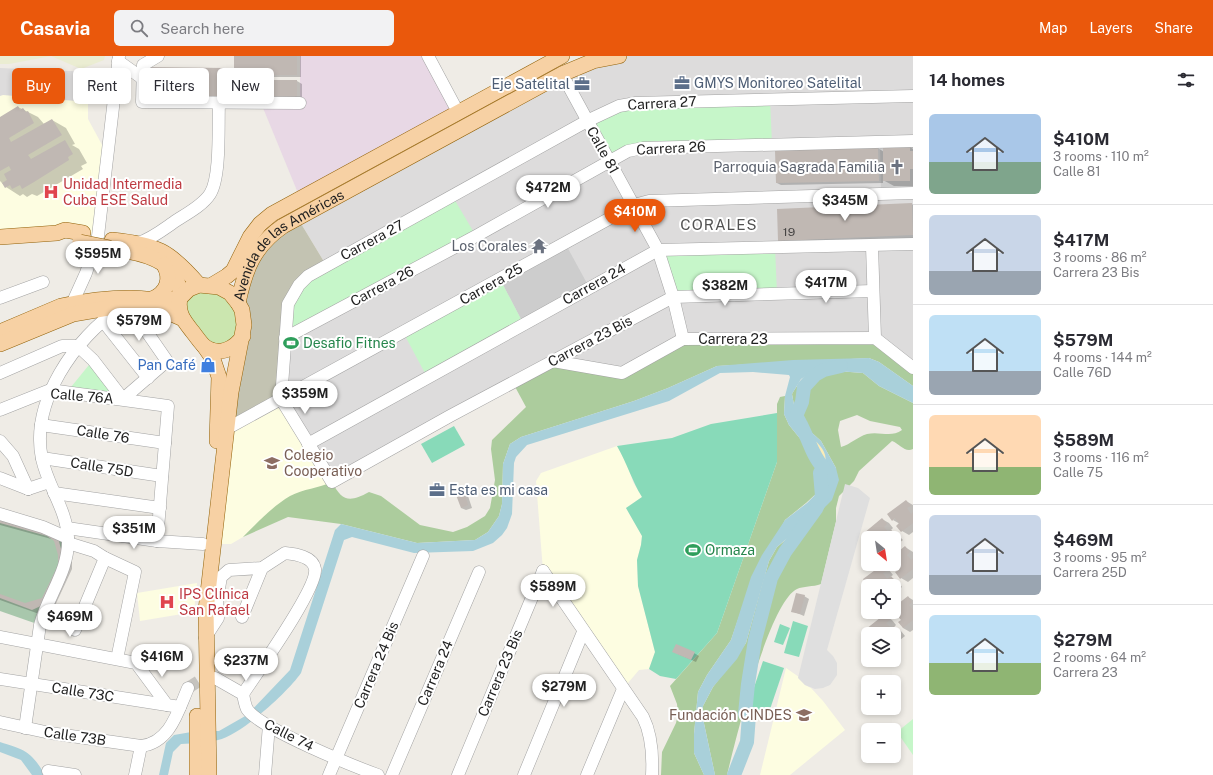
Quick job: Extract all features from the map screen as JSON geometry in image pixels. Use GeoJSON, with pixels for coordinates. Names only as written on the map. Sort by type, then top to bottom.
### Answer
{"type":"FeatureCollection","features":[{"type":"Feature","properties":{"kind":"main road","name":"Avenida de las Américas"},"geometry":{"type":"LineString","coordinates":[[205,285],[227,276],[233,271],[250,237],[260,224],[272,214],[562,56]]}},
{"type":"Feature","properties":{"kind":"main road","name":"Avenida de las Américas"},"geometry":{"type":"LineString","coordinates":[[202,719],[206,610],[213,544],[228,428],[231,392],[243,336],[244,317],[238,303],[245,275],[252,257],[273,233],[308,211],[562,74],[593,60],[619,56]]}},
{"type":"Feature","properties":{"kind":"main road"},"geometry":{"type":"LineString","coordinates":[[308,211],[330,190],[448,125],[458,112]]}},
{"type":"Feature","properties":{"kind":"main road"},"geometry":{"type":"LineString","coordinates":[[0,237],[57,233],[65,230],[136,253],[154,258],[164,258],[179,262],[205,285]]}},
{"type":"Feature","properties":{"kind":"main road"},"geometry":{"type":"LineString","coordinates":[[97,240],[138,243],[164,258],[178,280],[180,297],[179,308],[183,319],[204,346],[211,350],[226,350],[239,342],[243,336]]}},
{"type":"Feature","properties":{"kind":"main road"},"geometry":{"type":"LineString","coordinates":[[152,299],[162,293],[168,283],[169,276],[164,258]]}},
{"type":"Feature","properties":{"kind":"main road"},"geometry":{"type":"LineString","coordinates":[[0,332],[61,306],[119,298],[168,301],[180,297],[189,289],[205,285],[225,289],[238,303]]}},
{"type":"Feature","properties":{"kind":"main road"},"geometry":{"type":"LineString","coordinates":[[0,344],[64,317],[86,311],[114,312],[156,310],[167,312],[183,319]]}},
{"type":"Feature","properties":{"kind":"main road","name":"Avenida de las Américas"},"geometry":{"type":"LineString","coordinates":[[204,346],[217,368],[220,391],[218,434],[203,544],[196,637],[203,753],[209,775]]}},
{"type":"Feature","properties":{"kind":"main road","name":"Avenida de las Américas"},"geometry":{"type":"LineString","coordinates":[[197,775],[203,753]]}},
{"type":"Feature","properties":{"kind":"street"},"geometry":{"type":"LineString","coordinates":[[143,68],[143,65],[158,56]]}},
{"type":"Feature","properties":{"kind":"street"},"geometry":{"type":"LineString","coordinates":[[428,56],[458,112]]}},
{"type":"Feature","properties":{"kind":"street"},"geometry":{"type":"LineString","coordinates":[[118,59],[139,76]]}},
{"type":"Feature","properties":{"kind":"street"},"geometry":{"type":"LineString","coordinates":[[72,304],[86,272],[97,240],[118,59]]}},
{"type":"Feature","properties":{"kind":"street","name":"Calle 81"},"geometry":{"type":"LineString","coordinates":[[562,74],[658,250],[673,297],[683,339]]}},
{"type":"Feature","properties":{"kind":"street","name":"Carrera 27"},"geometry":{"type":"LineString","coordinates":[[281,399],[288,304],[299,285],[308,276],[587,122],[619,106],[636,103],[913,96]]}},
{"type":"Feature","properties":{"kind":"street"},"geometry":{"type":"LineString","coordinates":[[274,103],[300,103]]}},
{"type":"Feature","properties":{"kind":"street"},"geometry":{"type":"LineString","coordinates":[[138,243],[145,241],[206,200],[214,186],[219,104]]}},
{"type":"Feature","properties":{"kind":"street","name":"Carrera 26"},"geometry":{"type":"LineString","coordinates":[[285,338],[628,151],[643,148],[913,141]]}},
{"type":"Feature","properties":{"kind":"street","name":"Carrera 25"},"geometry":{"type":"LineString","coordinates":[[228,428],[634,205],[649,201],[913,193]]}},
{"type":"Feature","properties":{"kind":"street"},"geometry":{"type":"LineString","coordinates":[[164,258],[159,245],[160,237],[166,227]]}},
{"type":"Feature","properties":{"kind":"street","name":"Carrera 24"},"geometry":{"type":"LineString","coordinates":[[308,444],[658,250],[913,244]]}},
{"type":"Feature","properties":{"kind":"street"},"geometry":{"type":"LineString","coordinates":[[872,246],[875,338],[913,368]]}},
{"type":"Feature","properties":{"kind":"street"},"geometry":{"type":"LineString","coordinates":[[0,298],[43,282]]}},
{"type":"Feature","properties":{"kind":"street","name":"Carrera 23 Bis"},"geometry":{"type":"LineString","coordinates":[[308,444],[332,482],[673,297],[874,291]]}},
{"type":"Feature","properties":{"kind":"street"},"geometry":{"type":"LineString","coordinates":[[25,728],[43,613],[63,569],[68,537],[62,510],[49,482],[42,458],[41,425],[50,390],[78,346],[114,312]]}},
{"type":"Feature","properties":{"kind":"street"},"geometry":{"type":"LineString","coordinates":[[0,373],[62,346],[78,346],[93,360],[123,399],[167,361],[114,312]]}},
{"type":"Feature","properties":{"kind":"street"},"geometry":{"type":"LineString","coordinates":[[114,312],[148,378]]}},
{"type":"Feature","properties":{"kind":"street","name":"Carrera 23"},"geometry":{"type":"LineString","coordinates":[[553,361],[622,373],[683,339],[875,338]]}},
{"type":"Feature","properties":{"kind":"street","name":"Calle 76A"},"geometry":{"type":"LineString","coordinates":[[0,410],[50,390],[168,406],[165,443]]}},
{"type":"Feature","properties":{"kind":"street"},"geometry":{"type":"LineString","coordinates":[[281,399],[308,444]]}},
{"type":"Feature","properties":{"kind":"street","name":"Calle 76"},"geometry":{"type":"LineString","coordinates":[[41,425],[165,443]]}},
{"type":"Feature","properties":{"kind":"street"},"geometry":{"type":"LineString","coordinates":[[0,441],[13,456],[28,489]]}},
{"type":"Feature","properties":{"kind":"street"},"geometry":{"type":"LineString","coordinates":[[157,541],[165,443]]}},
{"type":"Feature","properties":{"kind":"street","name":"Calle 75D"},"geometry":{"type":"LineString","coordinates":[[42,458],[162,476]]}},
{"type":"Feature","properties":{"kind":"street"},"geometry":{"type":"LineString","coordinates":[[0,478],[28,489],[49,482]]}},
{"type":"Feature","properties":{"kind":"street"},"geometry":{"type":"LineString","coordinates":[[54,494],[160,508]]}},
{"type":"Feature","properties":{"kind":"street"},"geometry":{"type":"LineString","coordinates":[[0,514],[43,527],[68,537],[105,558],[135,572],[117,660]]}},
{"type":"Feature","properties":{"kind":"street"},"geometry":{"type":"LineString","coordinates":[[68,537],[203,544]]}},
{"type":"Feature","properties":{"kind":"street"},"geometry":{"type":"LineString","coordinates":[[205,638],[218,618],[217,600],[222,577],[229,570],[262,568],[285,552],[299,554],[312,562],[315,569],[313,581],[294,618],[243,694],[215,678]]}},
{"type":"Feature","properties":{"kind":"street","name":"Carrera 24 Bis"},"geometry":{"type":"LineString","coordinates":[[329,775],[423,556]]}},
{"type":"Feature","properties":{"kind":"street"},"geometry":{"type":"LineString","coordinates":[[75,630],[105,558]]}},
{"type":"Feature","properties":{"kind":"street"},"geometry":{"type":"LineString","coordinates":[[242,618],[262,568]]}},
{"type":"Feature","properties":{"kind":"street","name":"Carrera 23 Bis"},"geometry":{"type":"LineString","coordinates":[[458,775],[543,571],[583,632]]}},
{"type":"Feature","properties":{"kind":"street","name":"Carrera 24"},"geometry":{"type":"LineString","coordinates":[[392,775],[479,572]]}},
{"type":"Feature","properties":{"kind":"street"},"geometry":{"type":"LineString","coordinates":[[583,632],[643,717],[649,729],[652,754],[652,775]]}},
{"type":"Feature","properties":{"kind":"street"},"geometry":{"type":"LineString","coordinates":[[524,775],[583,632]]}},
{"type":"Feature","properties":{"kind":"street"},"geometry":{"type":"LineString","coordinates":[[0,637],[136,663],[167,705]]}},
{"type":"Feature","properties":{"kind":"street","name":"Calle 73C"},"geometry":{"type":"LineString","coordinates":[[0,679],[180,707]]}},
{"type":"Feature","properties":{"kind":"street"},"geometry":{"type":"LineString","coordinates":[[135,775],[146,745],[157,742],[173,723],[188,688]]}},
{"type":"Feature","properties":{"kind":"street"},"geometry":{"type":"LineString","coordinates":[[587,775],[623,689]]}},
{"type":"Feature","properties":{"kind":"street","name":"Calle 74"},"geometry":{"type":"LineString","coordinates":[[243,694],[247,709],[265,723],[336,759],[378,775]]}},
{"type":"Feature","properties":{"kind":"street","name":"Calle 73B"},"geometry":{"type":"LineString","coordinates":[[0,722],[50,733],[146,745]]}},
{"type":"Feature","properties":{"kind":"street"},"geometry":{"type":"LineString","coordinates":[[265,723],[265,775]]}},
{"type":"Feature","properties":{"kind":"street"},"geometry":{"type":"LineString","coordinates":[[48,771],[75,775]]}},
{"type":"Feature","properties":{"kind":"shaded area"},"geometry":{"type":"Polygon","coordinates":[[[0,56],[51,56],[9,64],[0,64],[0,56]]]}},
{"type":"Feature","properties":{"kind":"shaded area"},"geometry":{"type":"Polygon","coordinates":[[[51,56],[105,56],[104,60],[84,68],[79,68],[51,56]]]}},
{"type":"Feature","properties":{"kind":"shaded area"},"geometry":{"type":"Polygon","coordinates":[[[300,56],[428,56],[458,112],[300,198],[261,104],[300,103],[300,56]]]}},
{"type":"Feature","properties":{"kind":"shaded area","name":"Los Corales"},"geometry":{"type":"Polygon","coordinates":[[[619,56],[913,56],[913,368],[875,338],[622,373],[553,361],[332,482],[281,399],[285,338],[326,265],[297,217],[562,74],[619,56]]]}},
{"type":"Feature","properties":{"kind":"shaded area"},"geometry":{"type":"Polygon","coordinates":[[[0,68],[12,69],[12,97],[0,96],[0,68]]]}},
{"type":"Feature","properties":{"kind":"shaded area"},"geometry":{"type":"Polygon","coordinates":[[[65,71],[73,71],[73,101],[65,100],[65,71]]]}},
{"type":"Feature","properties":{"kind":"shaded area","name":"Unidad Intermedia Cuba ESE Salud"},"geometry":{"type":"Polygon","coordinates":[[[0,96],[12,96],[12,104],[65,104],[65,100],[73,101],[73,104],[88,104],[88,119],[107,154],[98,236],[83,233],[0,237],[0,96]]]}},
{"type":"Feature","properties":{"kind":"shaded area","name":"Parroquia Sagrada Familia"},"geometry":{"type":"Polygon","coordinates":[[[913,141],[913,193],[881,194],[880,142],[913,141]]]}},
{"type":"Feature","properties":{"kind":"shaded area"},"geometry":{"type":"Polygon","coordinates":[[[297,217],[326,265],[299,285],[281,399],[228,428],[242,310],[253,257],[297,217]]]}},
{"type":"Feature","properties":{"kind":"shaded area"},"geometry":{"type":"Polygon","coordinates":[[[565,243],[589,287],[523,323],[500,279],[565,243]]]}},
{"type":"Feature","properties":{"kind":"shaded area","name":"Colegio Cooperativo"},"geometry":{"type":"Polygon","coordinates":[[[281,399],[332,482],[320,488],[291,496],[266,515],[243,537],[231,544],[213,544],[227,435],[281,399]]]}},
{"type":"Feature","properties":{"kind":"shaded area"},"geometry":{"type":"Polygon","coordinates":[[[617,446],[628,466],[633,482],[642,497],[626,508],[642,536],[637,560],[638,586],[655,652],[649,669],[639,670],[623,689],[543,571],[536,481],[541,473],[617,446]]]}},
{"type":"Feature","properties":{"kind":"shaded area"},"geometry":{"type":"Polygon","coordinates":[[[845,484],[858,488],[870,498],[827,650],[837,663],[837,675],[830,685],[815,689],[805,685],[798,678],[845,484]]]}},
{"type":"Feature","properties":{"kind":"shaded area"},"geometry":{"type":"Polygon","coordinates":[[[0,514],[68,538],[40,625],[0,611],[0,514]]]}},
{"type":"Feature","properties":{"kind":"shaded area","name":"IPS Clínica San Rafael"},"geometry":{"type":"Polygon","coordinates":[[[197,583],[194,612],[140,621],[137,593],[197,583]]]}},
{"type":"Feature","properties":{"kind":"shaded area","name":"Fundación CINDES"},"geometry":{"type":"Polygon","coordinates":[[[786,668],[799,677],[805,685],[811,688],[845,730],[790,775],[760,775],[786,668]]]}},
{"type":"Feature","properties":{"kind":"green space"},"geometry":{"type":"Polygon","coordinates":[[[770,99],[772,144],[643,148],[609,161],[587,121],[619,106],[770,99]]]}},
{"type":"Feature","properties":{"kind":"green space"},"geometry":{"type":"Polygon","coordinates":[[[453,197],[476,236],[285,338],[299,285],[453,197]]]}},
{"type":"Feature","properties":{"kind":"green space"},"geometry":{"type":"Polygon","coordinates":[[[775,247],[777,294],[673,297],[658,250],[775,247]]]}},
{"type":"Feature","properties":{"kind":"green space"},"geometry":{"type":"Polygon","coordinates":[[[500,279],[523,323],[427,377],[403,332],[500,279]]]}},
{"type":"Feature","properties":{"kind":"green space"},"geometry":{"type":"Polygon","coordinates":[[[225,289],[244,330],[218,351],[183,319],[185,292],[225,289]]]}},
{"type":"Feature","properties":{"kind":"green space"},"geometry":{"type":"Polygon","coordinates":[[[875,338],[913,368],[913,386],[879,362],[869,358],[717,366],[668,388],[634,401],[521,437],[510,444],[503,464],[502,504],[499,516],[488,532],[475,540],[417,543],[341,524],[288,517],[243,537],[271,510],[290,496],[332,482],[339,493],[347,498],[356,498],[369,492],[381,496],[420,525],[453,532],[467,527],[485,516],[490,508],[495,480],[491,449],[492,440],[526,407],[513,383],[553,361],[622,373],[683,339],[875,338]]]}},
{"type":"Feature","properties":{"kind":"green space"},"geometry":{"type":"Polygon","coordinates":[[[93,360],[123,399],[67,392],[93,360]]]}},
{"type":"Feature","properties":{"kind":"green space"},"geometry":{"type":"Polygon","coordinates":[[[824,370],[863,373],[879,386],[913,403],[913,449],[907,450],[892,441],[859,471],[854,481],[839,496],[836,508],[836,522],[821,584],[797,589],[786,599],[775,619],[754,674],[727,775],[715,775],[702,714],[703,706],[713,687],[746,643],[769,561],[777,547],[822,510],[836,468],[821,441],[800,422],[796,416],[792,394],[798,384],[808,375],[824,370]],[[857,415],[840,421],[838,430],[841,447],[867,434],[894,434],[902,430],[900,427],[870,421],[857,415]]]}},
{"type":"Feature","properties":{"kind":"green space"},"geometry":{"type":"Polygon","coordinates":[[[785,396],[784,414],[789,425],[802,441],[816,463],[822,482],[819,491],[785,520],[742,608],[731,640],[707,675],[698,692],[694,734],[694,753],[704,775],[661,775],[662,752],[676,723],[678,714],[677,704],[670,686],[717,633],[777,462],[777,404],[780,397],[785,396]]]}},
{"type":"Feature","properties":{"kind":"green space","name":"Ormaza"},"geometry":{"type":"Polygon","coordinates":[[[777,413],[777,462],[717,633],[676,679],[660,676],[649,669],[655,652],[638,586],[637,560],[642,536],[626,508],[642,497],[617,446],[672,438],[711,424],[777,413]]]}},
{"type":"Feature","properties":{"kind":"green space"},"geometry":{"type":"Polygon","coordinates":[[[454,426],[465,445],[432,463],[421,444],[454,426]]]}},
{"type":"Feature","properties":{"kind":"green space"},"geometry":{"type":"Polygon","coordinates":[[[793,621],[808,626],[799,657],[784,653],[793,621]]]}},
{"type":"Feature","properties":{"kind":"green space"},"geometry":{"type":"Polygon","coordinates":[[[780,624],[790,628],[783,645],[774,642],[780,624]]]}},
{"type":"Feature","properties":{"kind":"green space"},"geometry":{"type":"Polygon","coordinates":[[[763,661],[784,668],[766,721],[745,714],[763,661]]]}},
{"type":"Feature","properties":{"kind":"green space"},"geometry":{"type":"Polygon","coordinates":[[[913,719],[913,755],[901,738],[901,729],[913,719]]]}},
{"type":"Feature","properties":{"kind":"sand"},"geometry":{"type":"Polygon","coordinates":[[[807,435],[816,441],[825,453],[826,458],[823,467],[815,457],[807,435]]]}},
{"type":"Feature","properties":{"kind":"water"},"geometry":{"type":"Polygon","coordinates":[[[869,358],[879,362],[913,386],[913,403],[879,386],[863,373],[824,370],[814,371],[801,379],[792,394],[796,416],[800,422],[821,441],[836,468],[839,480],[832,500],[777,547],[769,561],[746,643],[737,659],[713,687],[703,706],[702,714],[715,775],[704,775],[694,753],[694,734],[698,692],[707,675],[731,640],[751,577],[762,555],[785,520],[807,503],[819,491],[822,482],[816,463],[802,441],[789,425],[784,414],[785,396],[790,377],[789,375],[753,372],[720,373],[669,401],[527,445],[516,457],[514,463],[512,514],[507,528],[493,543],[473,551],[414,553],[352,537],[344,540],[301,673],[295,681],[263,712],[239,730],[218,740],[181,744],[173,752],[168,775],[159,775],[166,743],[174,735],[197,731],[219,731],[247,715],[290,670],[335,530],[341,524],[417,543],[475,540],[488,532],[499,516],[502,504],[503,464],[510,444],[521,437],[634,401],[668,388],[717,366],[793,360],[869,358]],[[808,436],[810,445],[820,466],[823,467],[826,458],[823,449],[808,436]]]}},
{"type":"Feature","properties":{"kind":"water"},"geometry":{"type":"Polygon","coordinates":[[[0,742],[27,752],[36,761],[45,775],[32,775],[21,760],[0,752],[0,742]]]}},
{"type":"Feature","properties":{"kind":"building"},"geometry":{"type":"Polygon","coordinates":[[[234,56],[297,56],[297,75],[274,75],[274,68],[234,68],[234,56]]]}},
{"type":"Feature","properties":{"kind":"building"},"geometry":{"type":"Polygon","coordinates":[[[149,67],[226,68],[217,68],[217,97],[209,97],[209,68],[149,67]]]}},
{"type":"Feature","properties":{"kind":"building"},"geometry":{"type":"Polygon","coordinates":[[[274,80],[297,80],[297,97],[274,97],[274,80]]]}},
{"type":"Feature","properties":{"kind":"building"},"geometry":{"type":"Polygon","coordinates":[[[18,106],[20,110],[23,108],[26,112],[28,111],[34,123],[9,138],[11,142],[52,119],[62,135],[28,155],[31,159],[65,140],[73,154],[68,157],[69,160],[22,189],[20,185],[12,189],[10,185],[5,188],[2,183],[7,180],[4,174],[11,170],[9,166],[0,171],[0,117],[18,106]]]}},
{"type":"Feature","properties":{"kind":"building"},"geometry":{"type":"Polygon","coordinates":[[[910,146],[910,151],[913,151],[913,169],[910,169],[910,181],[883,181],[883,147],[910,146]]]}},
{"type":"Feature","properties":{"kind":"building"},"geometry":{"type":"Polygon","coordinates":[[[878,147],[879,181],[776,183],[775,150],[878,147]]]}},
{"type":"Feature","properties":{"kind":"building"},"geometry":{"type":"Polygon","coordinates":[[[912,203],[913,235],[778,241],[777,209],[912,203]]]}},
{"type":"Feature","properties":{"kind":"building"},"geometry":{"type":"Polygon","coordinates":[[[464,492],[468,505],[461,508],[456,495],[464,492]]]}},
{"type":"Feature","properties":{"kind":"building"},"geometry":{"type":"Polygon","coordinates":[[[906,500],[911,506],[907,508],[911,514],[913,512],[913,523],[901,532],[896,526],[899,523],[895,518],[892,521],[887,514],[906,500]]]}},
{"type":"Feature","properties":{"kind":"building"},"geometry":{"type":"Polygon","coordinates":[[[0,518],[58,538],[63,556],[43,605],[32,610],[0,598],[0,594],[25,603],[42,598],[58,565],[58,555],[54,541],[47,536],[0,523],[0,518]]]}},
{"type":"Feature","properties":{"kind":"building"},"geometry":{"type":"Polygon","coordinates":[[[882,518],[887,524],[884,527],[887,531],[866,531],[882,518]]]}},
{"type":"Feature","properties":{"kind":"building"},"geometry":{"type":"Polygon","coordinates":[[[905,546],[910,552],[907,555],[911,560],[913,558],[913,569],[900,579],[895,572],[901,571],[901,549],[905,546]]]}},
{"type":"Feature","properties":{"kind":"building"},"geometry":{"type":"Polygon","coordinates":[[[874,571],[886,571],[883,573],[887,579],[863,579],[874,571]]]}},
{"type":"Feature","properties":{"kind":"building"},"geometry":{"type":"Polygon","coordinates":[[[796,593],[805,595],[800,614],[791,612],[796,593]]]}},
{"type":"Feature","properties":{"kind":"building"},"geometry":{"type":"Polygon","coordinates":[[[908,596],[912,602],[909,605],[913,610],[913,620],[903,628],[898,622],[901,620],[901,602],[908,596]]]}},
{"type":"Feature","properties":{"kind":"building"},"geometry":{"type":"Polygon","coordinates":[[[879,619],[890,620],[886,623],[890,627],[869,627],[879,619]]]}},
{"type":"Feature","properties":{"kind":"building"},"geometry":{"type":"Polygon","coordinates":[[[676,644],[695,652],[691,660],[672,652],[676,644]]]}},
{"type":"Feature","properties":{"kind":"waterway"},"geometry":{"type":"LineString","coordinates":[[734,775],[747,742],[749,715],[745,714],[748,684],[755,640],[771,578],[785,552],[816,509],[822,496],[820,473],[823,467],[815,456],[796,416],[802,402],[804,387],[815,375],[824,370],[841,366]]}},
{"type":"Feature","properties":{"kind":"tunnel"},"geometry":{"type":"LineString","coordinates":[[188,688],[202,679],[215,678]]}},
{"type":"Feature","properties":{"kind":"place","name":"GMYS Monitoreo Satelital"},"geometry":{"type":"Point","coordinates":[682,83]}},
{"type":"Feature","properties":{"kind":"place","name":"Eje Satelital"},"geometry":{"type":"Point","coordinates":[582,84]}},
{"type":"Feature","properties":{"kind":"place","name":"Parroquia Sagrada Familia"},"geometry":{"type":"Point","coordinates":[897,167]}},
{"type":"Feature","properties":{"kind":"place","name":"Unidad Intermedia Cuba ESE Salud"},"geometry":{"type":"Point","coordinates":[51,192]}},
{"type":"Feature","properties":{"kind":"place","name":"Los Corales"},"geometry":{"type":"Point","coordinates":[539,246]}},
{"type":"Feature","properties":{"kind":"place","name":"Desafio Fitnes"},"geometry":{"type":"Point","coordinates":[291,343]}},
{"type":"Feature","properties":{"kind":"place","name":"Pan Café"},"geometry":{"type":"Point","coordinates":[208,365]}},
{"type":"Feature","properties":{"kind":"place","name":"Colegio Cooperativo"},"geometry":{"type":"Point","coordinates":[272,463]}},
{"type":"Feature","properties":{"kind":"place","name":"Esta es mi casa"},"geometry":{"type":"Point","coordinates":[437,490]}},
{"type":"Feature","properties":{"kind":"place","name":"Ormaza"},"geometry":{"type":"Point","coordinates":[693,550]}},
{"type":"Feature","properties":{"kind":"place","name":"IPS Clínica San Rafael"},"geometry":{"type":"Point","coordinates":[167,602]}},
{"type":"Feature","properties":{"kind":"place","name":"Fundación CINDES"},"geometry":{"type":"Point","coordinates":[804,715]}},
{"type":"Feature","properties":{"kind":"district","name":"CORALES"},"geometry":{"type":"Point","coordinates":[719,225]}}]}
